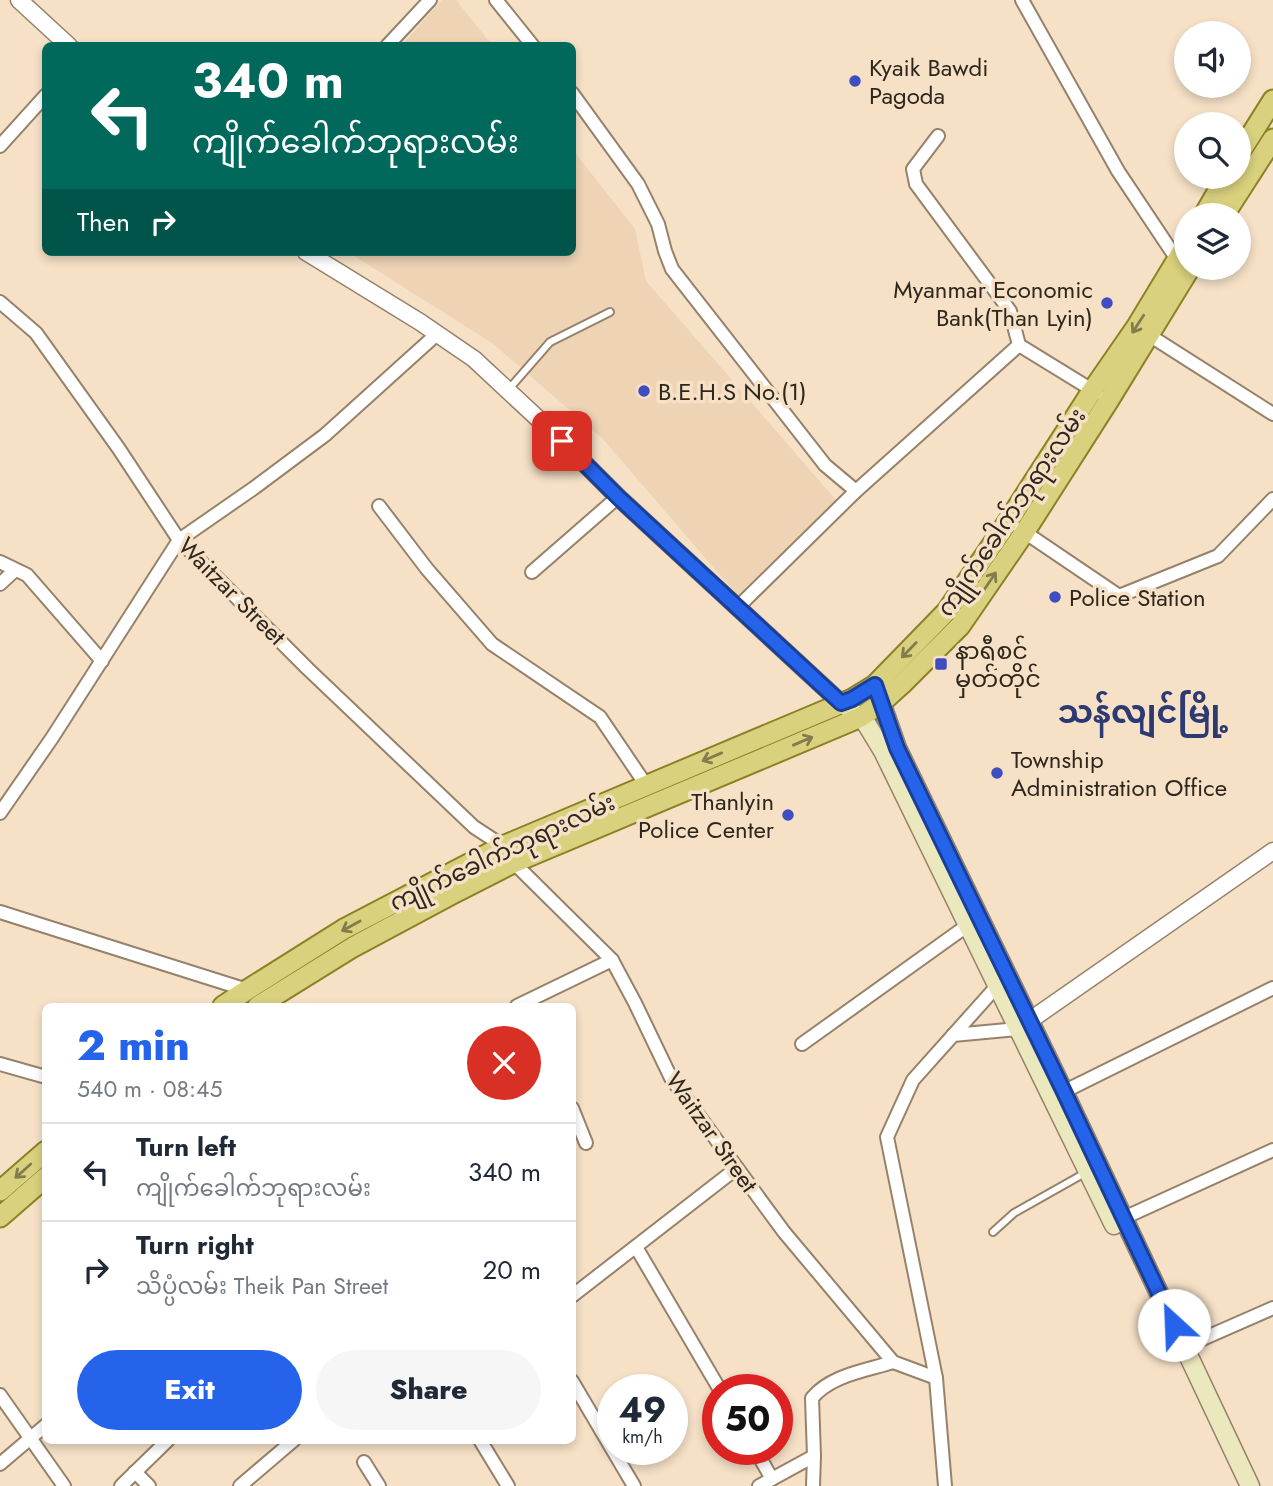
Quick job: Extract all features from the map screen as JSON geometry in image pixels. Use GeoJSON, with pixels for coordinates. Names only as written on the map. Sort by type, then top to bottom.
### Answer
{"type":"FeatureCollection","features":[{"type":"Feature","properties":{"kind":"main road"},"geometry":{"type":"LineString","coordinates":[[1251,135],[1273,100]]}},
{"type":"Feature","properties":{"kind":"main road"},"geometry":{"type":"LineString","coordinates":[[1232,203],[1273,139]]}},
{"type":"Feature","properties":{"kind":"main road","name":"ကျိုက်ခေါက်ဘုရားလမ်း"},"geometry":{"type":"LineString","coordinates":[[1101,396],[1137,326],[1174,274]]}},
{"type":"Feature","properties":{"kind":"main road","name":"ကျိုက်ခေါက်ဘုရားလမ်း"},"geometry":{"type":"LineString","coordinates":[[234,1003],[252,998],[514,863],[861,718],[1016,526],[1101,396],[1149,335],[1175,280]]}},
{"type":"Feature","properties":{"kind":"main road","name":"ကျိုက်ခေါက်ဘုရားလမ်း"},"geometry":{"type":"LineString","coordinates":[[252,998],[344,929],[503,846],[841,703],[878,694]]}},
{"type":"Feature","properties":{"kind":"main road"},"geometry":{"type":"LineString","coordinates":[[878,694],[897,748],[981,923],[1024,1025],[1180,1349],[1250,1486]]}},
{"type":"Feature","properties":{"kind":"main road"},"geometry":{"type":"LineString","coordinates":[[841,703],[866,723],[883,751],[997,986],[1024,1025]]}},
{"type":"Feature","properties":{"kind":"main road"},"geometry":{"type":"LineString","coordinates":[[0,1191],[42,1154]]}},
{"type":"Feature","properties":{"kind":"main road"},"geometry":{"type":"LineString","coordinates":[[0,1217],[42,1180]]}},
{"type":"Feature","properties":{"kind":"main road"},"geometry":{"type":"LineString","coordinates":[[1180,1349],[1239,1486]]}},
{"type":"Feature","properties":{"kind":"street"},"geometry":{"type":"LineString","coordinates":[[19,0],[65,42]]}},
{"type":"Feature","properties":{"kind":"street"},"geometry":{"type":"LineString","coordinates":[[391,42],[430,0]]}},
{"type":"Feature","properties":{"kind":"street"},"geometry":{"type":"LineString","coordinates":[[496,0],[530,42]]}},
{"type":"Feature","properties":{"kind":"street"},"geometry":{"type":"LineString","coordinates":[[1022,0],[1118,171],[1174,244]]}},
{"type":"Feature","properties":{"kind":"street"},"geometry":{"type":"LineString","coordinates":[[0,146],[42,99]]}},
{"type":"Feature","properties":{"kind":"street"},"geometry":{"type":"LineString","coordinates":[[576,99],[638,184],[658,224],[673,269],[825,465],[856,491]]}},
{"type":"Feature","properties":{"kind":"street"},"geometry":{"type":"LineString","coordinates":[[937,136],[914,169],[916,184],[1010,311],[1019,345],[1101,396]]}},
{"type":"Feature","properties":{"kind":"street"},"geometry":{"type":"LineString","coordinates":[[313,256],[438,333],[474,359],[618,497],[841,703]]}},
{"type":"Feature","properties":{"kind":"street","name":"Waitzar Street"},"geometry":{"type":"LineString","coordinates":[[0,302],[36,333],[179,540],[474,827],[503,846]]}},
{"type":"Feature","properties":{"kind":"street"},"geometry":{"type":"LineString","coordinates":[[0,813],[52,738],[179,540],[325,435],[438,333]]}},
{"type":"Feature","properties":{"kind":"street"},"geometry":{"type":"LineString","coordinates":[[1149,335],[1273,414]]}},
{"type":"Feature","properties":{"kind":"street"},"geometry":{"type":"LineString","coordinates":[[738,607],[856,491],[1019,345]]}},
{"type":"Feature","properties":{"kind":"street"},"geometry":{"type":"LineString","coordinates":[[533,572],[618,497]]}},
{"type":"Feature","properties":{"kind":"street"},"geometry":{"type":"LineString","coordinates":[[1016,526],[1119,596],[1218,556],[1273,499]]}},
{"type":"Feature","properties":{"kind":"street"},"geometry":{"type":"LineString","coordinates":[[379,506],[427,569],[492,643],[600,717],[646,785]]}},
{"type":"Feature","properties":{"kind":"street"},"geometry":{"type":"LineString","coordinates":[[0,562],[27,575],[102,661]]}},
{"type":"Feature","properties":{"kind":"street"},"geometry":{"type":"LineString","coordinates":[[0,584],[15,569]]}},
{"type":"Feature","properties":{"kind":"street"},"geometry":{"type":"LineString","coordinates":[[953,1035],[1024,1025],[1273,851]]}},
{"type":"Feature","properties":{"kind":"street","name":"Waitzar Street"},"geometry":{"type":"LineString","coordinates":[[514,863],[612,960],[671,1078],[784,1232],[893,1362],[936,1378]]}},
{"type":"Feature","properties":{"kind":"street"},"geometry":{"type":"LineString","coordinates":[[0,912],[252,998]]}},
{"type":"Feature","properties":{"kind":"street"},"geometry":{"type":"LineString","coordinates":[[802,1044],[968,925]]}},
{"type":"Feature","properties":{"kind":"street"},"geometry":{"type":"LineString","coordinates":[[531,1003],[612,960]]}},
{"type":"Feature","properties":{"kind":"street"},"geometry":{"type":"LineString","coordinates":[[945,1486],[936,1378],[887,1138],[913,1080],[997,986]]}},
{"type":"Feature","properties":{"kind":"street"},"geometry":{"type":"LineString","coordinates":[[1058,1095],[1273,988]]}},
{"type":"Feature","properties":{"kind":"street"},"geometry":{"type":"LineString","coordinates":[[0,1064],[42,1076]]}},
{"type":"Feature","properties":{"kind":"street"},"geometry":{"type":"LineString","coordinates":[[576,1118],[586,1143]]}},
{"type":"Feature","properties":{"kind":"street"},"geometry":{"type":"LineString","coordinates":[[1118,1221],[1273,1150]]}},
{"type":"Feature","properties":{"kind":"street"},"geometry":{"type":"LineString","coordinates":[[576,1293],[737,1168]]}},
{"type":"Feature","properties":{"kind":"street"},"geometry":{"type":"LineString","coordinates":[[636,1247],[711,1374]]}},
{"type":"Feature","properties":{"kind":"street"},"geometry":{"type":"LineString","coordinates":[[1180,1349],[1273,1308]]}},
{"type":"Feature","properties":{"kind":"street"},"geometry":{"type":"LineString","coordinates":[[813,1486],[811,1398],[832,1381],[893,1362]]}},
{"type":"Feature","properties":{"kind":"street"},"geometry":{"type":"LineString","coordinates":[[576,1388],[634,1486]]}},
{"type":"Feature","properties":{"kind":"street"},"geometry":{"type":"LineString","coordinates":[[0,1395],[64,1486]]}},
{"type":"Feature","properties":{"kind":"street"},"geometry":{"type":"LineString","coordinates":[[0,1464],[42,1428]]}},
{"type":"Feature","properties":{"kind":"street"},"geometry":{"type":"LineString","coordinates":[[121,1486],[164,1444]]}},
{"type":"Feature","properties":{"kind":"street"},"geometry":{"type":"LineString","coordinates":[[240,1486],[289,1444]]}},
{"type":"Feature","properties":{"kind":"street"},"geometry":{"type":"LineString","coordinates":[[482,1444],[508,1486]]}},
{"type":"Feature","properties":{"kind":"street"},"geometry":{"type":"LineString","coordinates":[[760,1486],[814,1456]]}},
{"type":"Feature","properties":{"kind":"street"},"geometry":{"type":"LineString","coordinates":[[364,1462],[379,1486]]}},
{"type":"Feature","properties":{"kind":"street"},"geometry":{"type":"LineString","coordinates":[[764,1465],[772,1479]]}},
{"type":"Feature","properties":{"kind":"street"},"geometry":{"type":"LineString","coordinates":[[135,1472],[149,1486]]}},
{"type":"Feature","properties":{"kind":"lane"},"geometry":{"type":"LineString","coordinates":[[508,391],[550,342],[610,312]]}},
{"type":"Feature","properties":{"kind":"lane"},"geometry":{"type":"LineString","coordinates":[[993,1232],[1014,1213],[1093,1168]]}},
{"type":"Feature","properties":{"kind":"shaded area"},"geometry":{"type":"Polygon","coordinates":[[[442,0],[456,0],[490,42],[405,42],[442,0]]]}},
{"type":"Feature","properties":{"kind":"shaded area","name":"B.E.H.S No.(1)"},"geometry":{"type":"Polygon","coordinates":[[[576,154],[635,229],[646,281],[836,500],[739,597],[602,438],[492,343],[354,256],[576,256],[576,154]]]}},
{"type":"Feature","properties":{"kind":"place","name":"Kyaik Bawdi Pagoda"},"geometry":{"type":"Point","coordinates":[855,81]}},
{"type":"Feature","properties":{"kind":"place","name":"Myanmar Economic Bank(Than Lyin)"},"geometry":{"type":"Point","coordinates":[1107,303]}},
{"type":"Feature","properties":{"kind":"place","name":"B.E.H.S No.(1)"},"geometry":{"type":"Point","coordinates":[644,391]}},
{"type":"Feature","properties":{"kind":"place","name":"Police Station"},"geometry":{"type":"Point","coordinates":[1055,597]}},
{"type":"Feature","properties":{"kind":"place","name":"နာရီစင် မှတ်တိုင်"},"geometry":{"type":"Point","coordinates":[941,664]}},
{"type":"Feature","properties":{"kind":"place","name":"Township Administration Office"},"geometry":{"type":"Point","coordinates":[997,773]}},
{"type":"Feature","properties":{"kind":"place","name":"Thanlyin Police Center"},"geometry":{"type":"Point","coordinates":[788,815]}},
{"type":"Feature","properties":{"kind":"district","name":"သန်လျင်မြို့"},"geometry":{"type":"Point","coordinates":[1143,712]}},
{"type":"Feature","properties":{"kind":"route"},"geometry":{"type":"LineString","coordinates":[[562,441],[618,497],[841,703],[875,685],[897,748],[1174,1325]]}}]}
